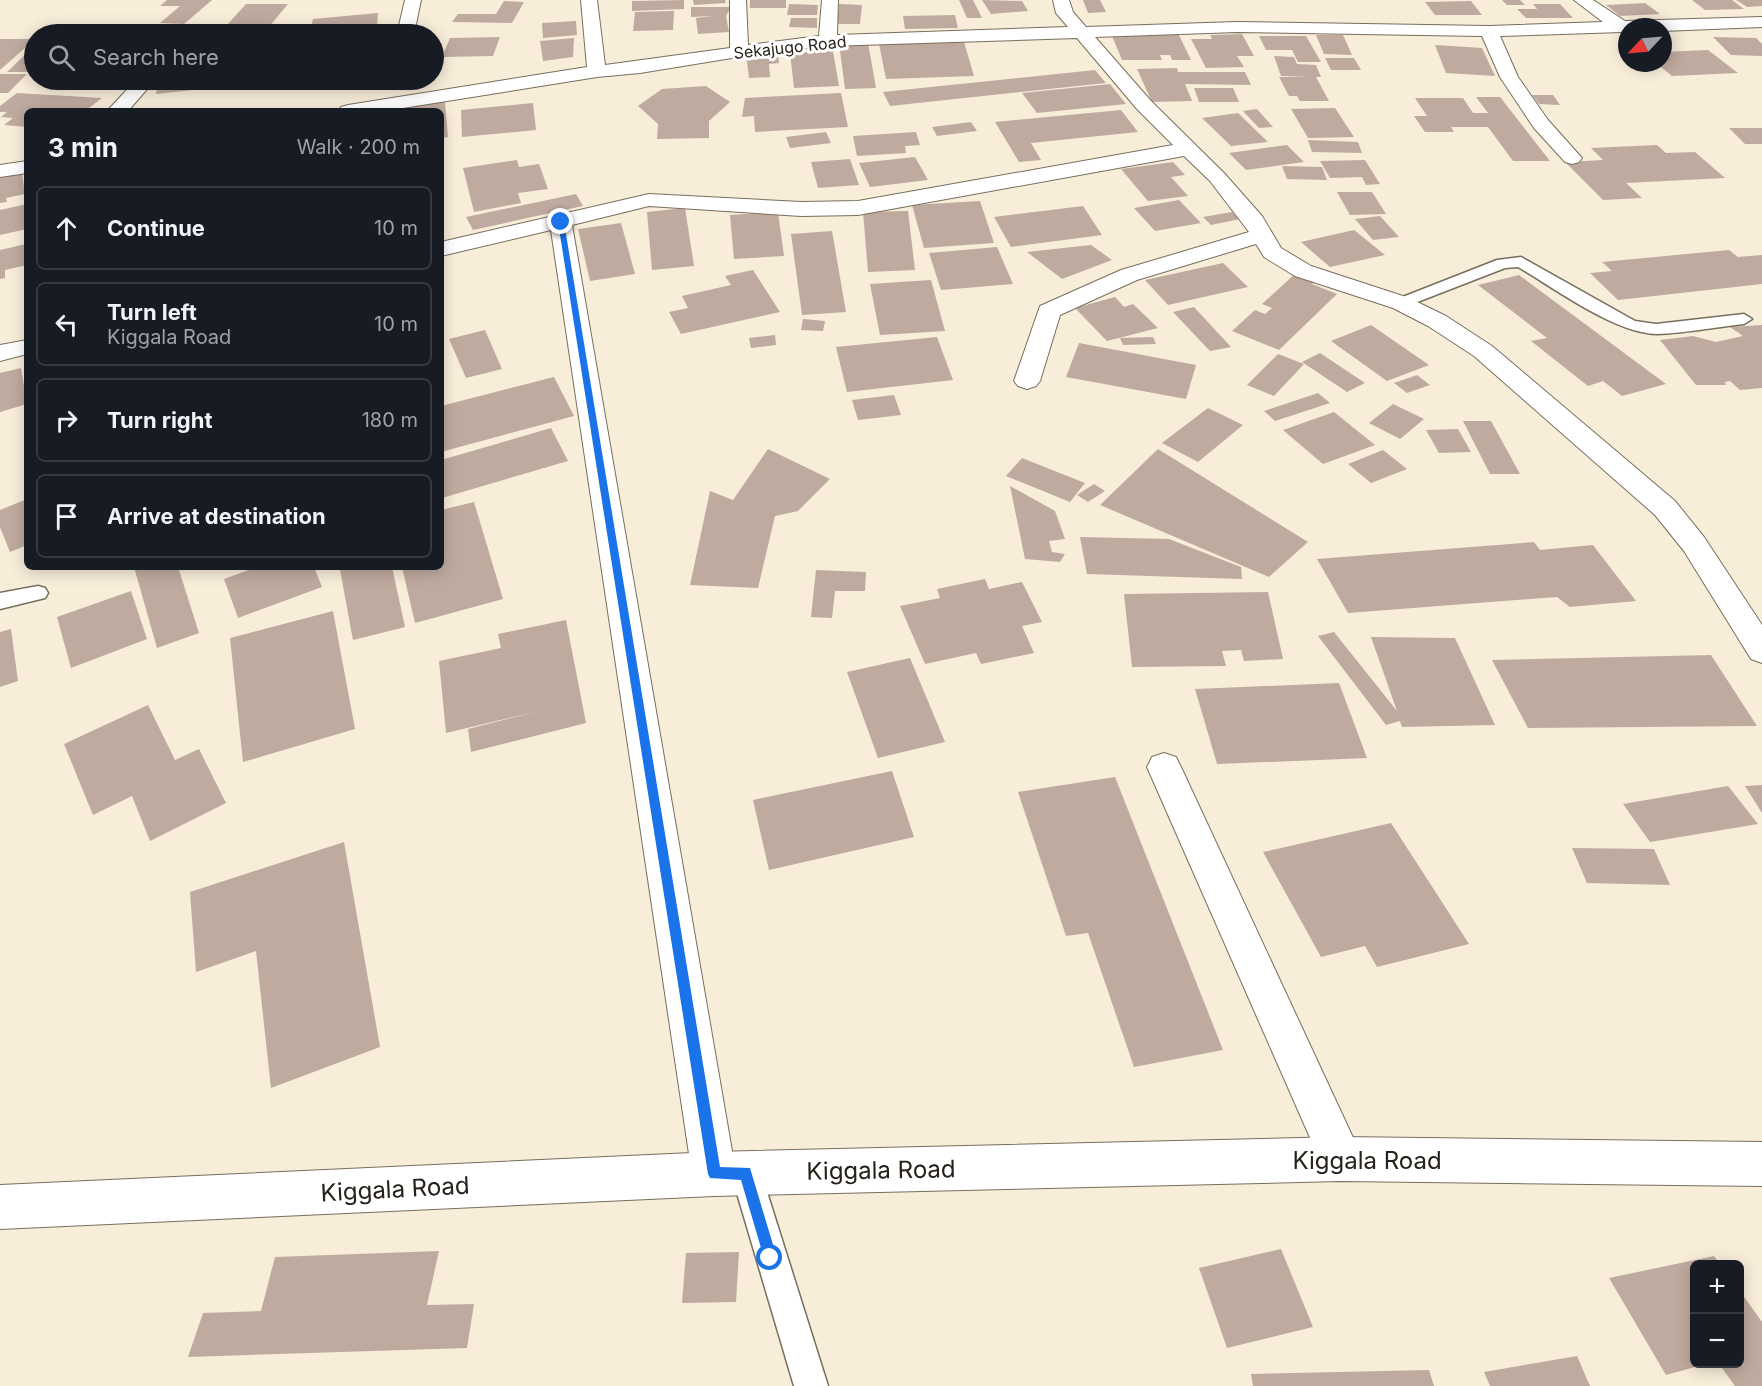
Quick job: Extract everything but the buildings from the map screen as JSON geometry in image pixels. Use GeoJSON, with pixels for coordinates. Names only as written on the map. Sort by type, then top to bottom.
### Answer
{"type":"FeatureCollection","features":[{"type":"Feature","properties":{"kind":"street"},"geometry":{"type":"LineString","coordinates":[[408,24],[413,0]]}},
{"type":"Feature","properties":{"kind":"street"},"geometry":{"type":"LineString","coordinates":[[589,0],[597,71]]}},
{"type":"Feature","properties":{"kind":"street"},"geometry":{"type":"LineString","coordinates":[[738,0],[739,51]]}},
{"type":"Feature","properties":{"kind":"street"},"geometry":{"type":"LineString","coordinates":[[828,41],[830,0]]}},
{"type":"Feature","properties":{"kind":"street"},"geometry":{"type":"LineString","coordinates":[[1061,0],[1065,13],[1144,105],[1239,202],[1272,252],[1303,271],[1401,303],[1437,321],[1483,351],[1665,508],[1700,552],[1762,651]]}},
{"type":"Feature","properties":{"kind":"street"},"geometry":{"type":"LineString","coordinates":[[1582,0],[1618,24]]}},
{"type":"Feature","properties":{"kind":"street","name":"Sekajugo Road"},"geometry":{"type":"LineString","coordinates":[[1672,25],[1762,22]]}},
{"type":"Feature","properties":{"kind":"street","name":"Sekajugo Road"},"geometry":{"type":"LineString","coordinates":[[367,108],[597,71],[828,41],[1237,27],[1489,31],[1618,27]]}},
{"type":"Feature","properties":{"kind":"street"},"geometry":{"type":"LineString","coordinates":[[1489,31],[1509,77],[1541,124],[1572,158]]}},
{"type":"Feature","properties":{"kind":"street"},"geometry":{"type":"LineString","coordinates":[[120,108],[137,90]]}},
{"type":"Feature","properties":{"kind":"street"},"geometry":{"type":"LineString","coordinates":[[409,90],[411,101]]}},
{"type":"Feature","properties":{"kind":"street"},"geometry":{"type":"LineString","coordinates":[[444,248],[649,200],[801,209],[858,208],[1187,149]]}},
{"type":"Feature","properties":{"kind":"street"},"geometry":{"type":"LineString","coordinates":[[0,171],[24,167]]}},
{"type":"Feature","properties":{"kind":"street"},"geometry":{"type":"LineString","coordinates":[[561,222],[730,1173]]}},
{"type":"Feature","properties":{"kind":"street"},"geometry":{"type":"LineString","coordinates":[[1027,381],[1049,311],[1128,275],[1261,235]]}},
{"type":"Feature","properties":{"kind":"street"},"geometry":{"type":"LineString","coordinates":[[0,353],[24,348]]}},
{"type":"Feature","properties":{"kind":"street"},"geometry":{"type":"LineString","coordinates":[[1164,767],[1341,1159]]}},
{"type":"Feature","properties":{"kind":"street","name":"Kiggala Road"},"geometry":{"type":"LineString","coordinates":[[0,1208],[730,1173],[1341,1159],[1762,1164]]}},
{"type":"Feature","properties":{"kind":"lane"},"geometry":{"type":"LineString","coordinates":[[1401,303],[1503,263],[1521,262],[1631,325],[1656,329],[1744,319]]}},
{"type":"Feature","properties":{"kind":"lane"},"geometry":{"type":"LineString","coordinates":[[0,601],[38,593]]}},
{"type":"Feature","properties":{"kind":"lane"},"geometry":{"type":"LineString","coordinates":[[730,1173],[811,1386]]}},
{"type":"Feature","properties":{"kind":"route"},"geometry":{"type":"LineString","coordinates":[[561,222],[714,1174],[746,1173],[770,1258]]}}]}
